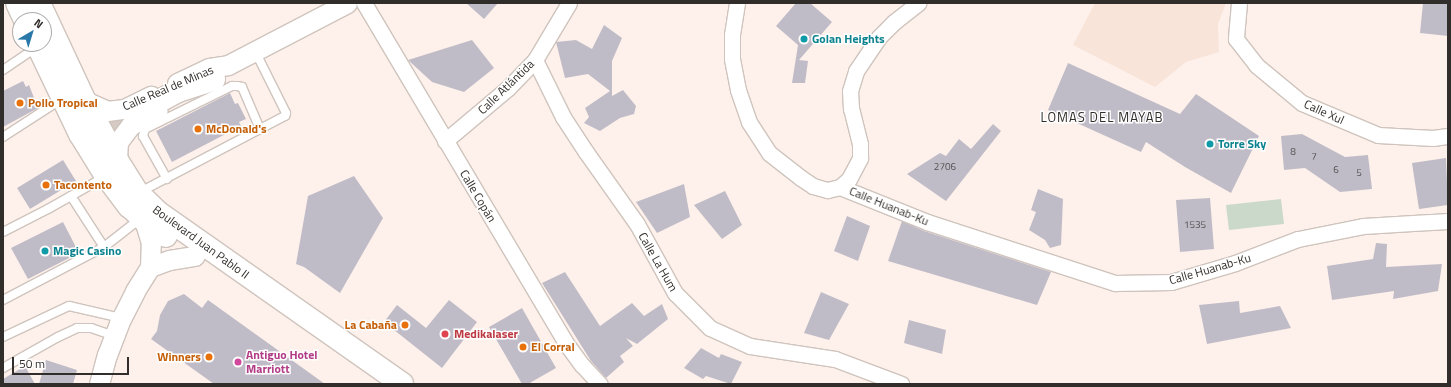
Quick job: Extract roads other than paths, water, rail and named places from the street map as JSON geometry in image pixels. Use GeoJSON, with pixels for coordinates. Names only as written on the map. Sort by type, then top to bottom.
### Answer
{"type":"FeatureCollection","features":[{"type":"Feature","properties":{"kind":"main road"},"geometry":{"type":"LineString","coordinates":[[25,3],[29,6],[32,12]]}},
{"type":"Feature","properties":{"kind":"main road","name":"Boulevard Juan Pablo II"},"geometry":{"type":"LineString","coordinates":[[38,3],[73,99],[80,134],[112,168],[160,213],[402,384]]}},
{"type":"Feature","properties":{"kind":"main road","name":"Boulevard Juan Pablo II"},"geometry":{"type":"LineString","coordinates":[[45,52],[73,99]]}},
{"type":"Feature","properties":{"kind":"main road"},"geometry":{"type":"LineString","coordinates":[[137,113],[178,91],[221,72]]}},
{"type":"Feature","properties":{"kind":"main road","name":"Boulevard Juan Pablo II"},"geometry":{"type":"LineString","coordinates":[[112,168],[128,206],[143,219],[376,384]]}},
{"type":"Feature","properties":{"kind":"street","name":"Calle Real de Minas"},"geometry":{"type":"LineString","coordinates":[[112,168],[118,142],[131,125],[255,52],[347,3]]}},
{"type":"Feature","properties":{"kind":"street","name":"Calle Copán"},"geometry":{"type":"LineString","coordinates":[[364,3],[565,342],[582,365],[600,384]]}},
{"type":"Feature","properties":{"kind":"street","name":"Calle Atlántida"},"geometry":{"type":"LineString","coordinates":[[445,141],[508,88],[535,60],[569,3]]}},
{"type":"Feature","properties":{"kind":"street"},"geometry":{"type":"LineString","coordinates":[[738,3],[732,35],[732,59],[738,90],[749,122],[769,153],[813,186],[827,190],[840,187],[855,170],[860,158],[860,144],[851,109],[850,91],[856,71],[879,37],[894,22],[918,3]]}},
{"type":"Feature","properties":{"kind":"street","name":"Calle Xul"},"geometry":{"type":"LineString","coordinates":[[1239,3],[1236,39],[1256,65],[1302,103],[1378,135],[1434,138],[1448,136]]}},
{"type":"Feature","properties":{"kind":"street","name":"Calle La Hum"},"geometry":{"type":"LineString","coordinates":[[535,60],[563,117],[637,224],[675,293],[710,328],[750,346],[835,360],[901,384]]}},
{"type":"Feature","properties":{"kind":"street","name":"Calle Real de Minas"},"geometry":{"type":"LineString","coordinates":[[73,99],[107,111],[124,109],[209,68],[221,72]]}},
{"type":"Feature","properties":{"kind":"street","name":"Calle Huanab-Ku"},"geometry":{"type":"LineString","coordinates":[[840,187],[927,222],[1115,283],[1171,282],[1235,263],[1298,239],[1363,226],[1448,221]]}},
{"type":"Feature","properties":{"kind":"street"},"geometry":{"type":"LineString","coordinates":[[99,384],[121,318],[150,267],[151,242],[143,219]]}},
{"type":"Feature","properties":{"kind":"street"},"geometry":{"type":"LineString","coordinates":[[150,267],[169,260],[195,256]]}},
{"type":"Feature","properties":{"kind":"lane"},"geometry":{"type":"LineString","coordinates":[[3,70],[28,52]]}},
{"type":"Feature","properties":{"kind":"lane"},"geometry":{"type":"LineString","coordinates":[[138,193],[285,116],[286,113],[255,52]]}},
{"type":"Feature","properties":{"kind":"lane"},"geometry":{"type":"LineString","coordinates":[[167,179],[143,136],[145,129],[232,86],[237,86],[242,87],[260,129]]}},
{"type":"Feature","properties":{"kind":"lane"},"geometry":{"type":"LineString","coordinates":[[3,137],[73,99]]}},
{"type":"Feature","properties":{"kind":"lane"},"geometry":{"type":"LineString","coordinates":[[3,232],[71,196],[112,168]]}},
{"type":"Feature","properties":{"kind":"lane"},"geometry":{"type":"LineString","coordinates":[[71,196],[104,247]]}},
{"type":"Feature","properties":{"kind":"lane"},"geometry":{"type":"LineString","coordinates":[[3,300],[104,247],[143,219]]}},
{"type":"Feature","properties":{"kind":"lane"},"geometry":{"type":"LineString","coordinates":[[3,337],[69,306],[121,318]]}},
{"type":"Feature","properties":{"kind":"lane"},"geometry":{"type":"LineString","coordinates":[[3,368],[77,328],[91,328],[114,336]]}},
{"type":"Feature","properties":{"kind":"tunnel"},"geometry":{"type":"LineString","coordinates":[[85,119],[96,128],[106,129],[137,113]]}},
{"type":"Feature","properties":{"kind":"place","name":"Golan Heights"},"geometry":{"type":"Point","coordinates":[804,39]}},
{"type":"Feature","properties":{"kind":"place","name":"Pollo Tropical"},"geometry":{"type":"Point","coordinates":[20,103]}},
{"type":"Feature","properties":{"kind":"place","name":"McDonald's"},"geometry":{"type":"Point","coordinates":[198,129]}},
{"type":"Feature","properties":{"kind":"place","name":"Torre Sky"},"geometry":{"type":"Point","coordinates":[1210,144]}},
{"type":"Feature","properties":{"kind":"place","name":"Tacontento"},"geometry":{"type":"Point","coordinates":[46,185]}},
{"type":"Feature","properties":{"kind":"place","name":"Magic Casino"},"geometry":{"type":"Point","coordinates":[45,251]}},
{"type":"Feature","properties":{"kind":"place","name":"La Cabaña"},"geometry":{"type":"Point","coordinates":[405,325]}},
{"type":"Feature","properties":{"kind":"place","name":"Medikalaser"},"geometry":{"type":"Point","coordinates":[445,334]}},
{"type":"Feature","properties":{"kind":"place","name":"El Corral"},"geometry":{"type":"Point","coordinates":[523,347]}},
{"type":"Feature","properties":{"kind":"place","name":"Winners"},"geometry":{"type":"Point","coordinates":[209,357]}},
{"type":"Feature","properties":{"kind":"place","name":"Antiguo Hotel Marriott"},"geometry":{"type":"Point","coordinates":[238,362]}},
{"type":"Feature","properties":{"kind":"district","name":"LOMAS DEL MAYAB"},"geometry":{"type":"Point","coordinates":[1102,117]}}]}
